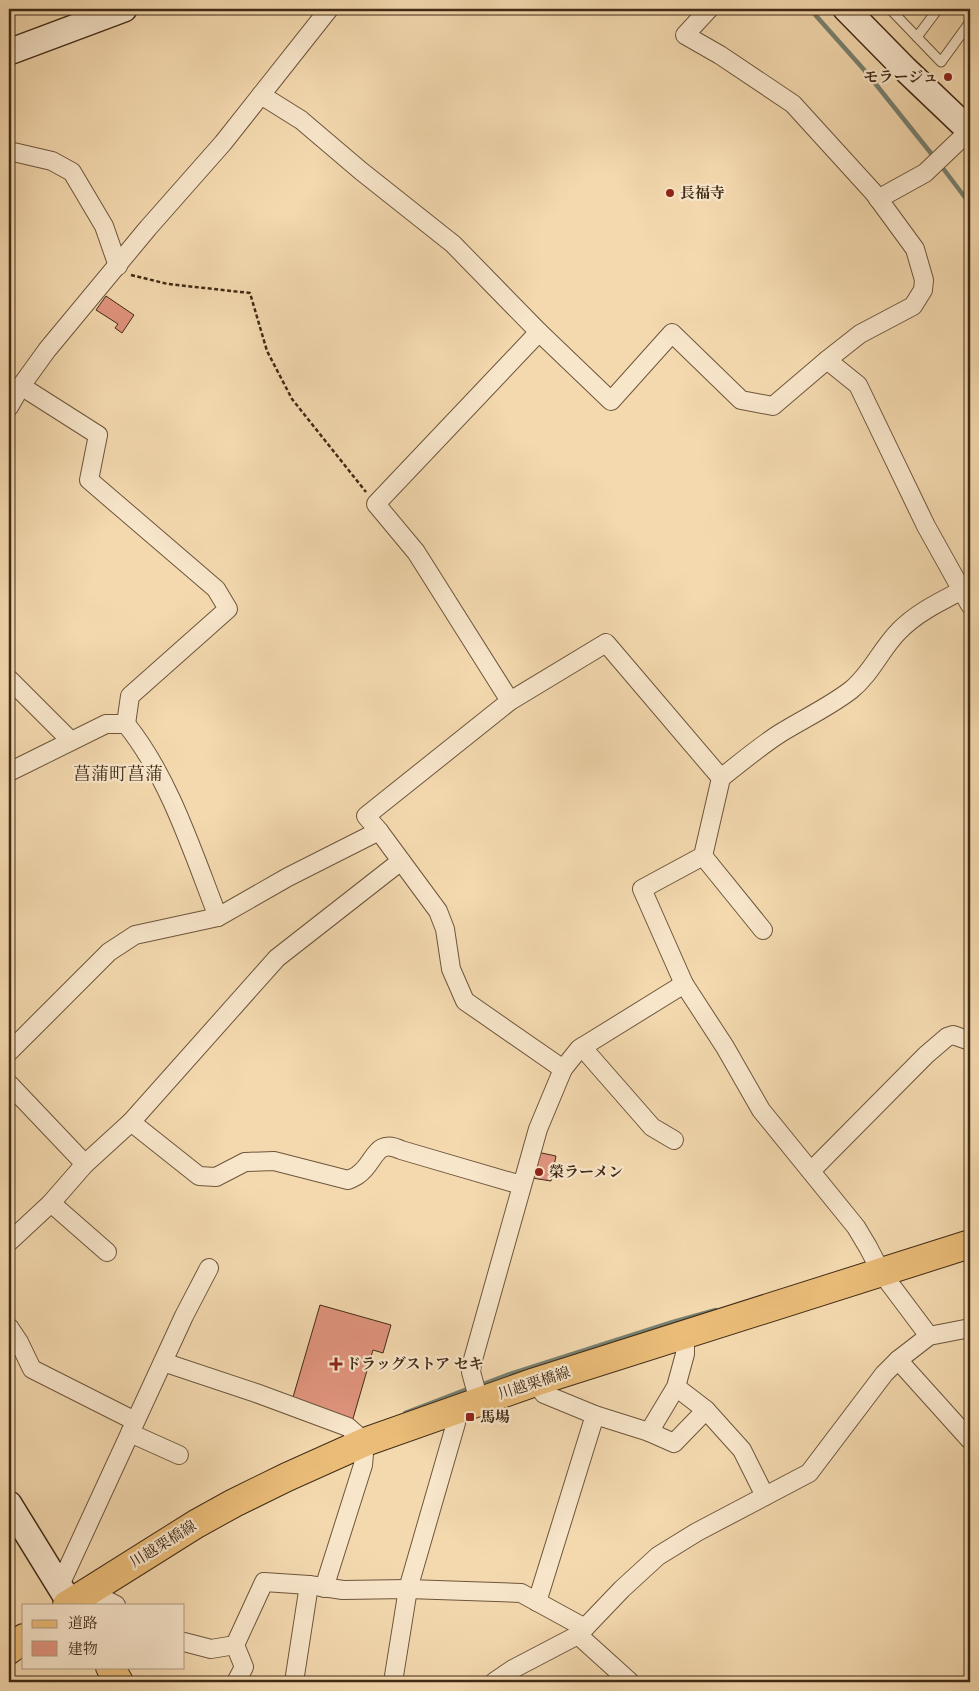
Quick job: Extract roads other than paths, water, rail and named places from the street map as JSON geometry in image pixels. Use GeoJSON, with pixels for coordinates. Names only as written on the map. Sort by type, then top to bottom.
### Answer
{"type":"FeatureCollection","features":[{"type":"Feature","properties":{"kind":"main road","name":"川越栗橋線"},"geometry":{"type":"LineString","coordinates":[[67,1599],[234,1503],[365,1442],[535,1382],[970,1244]]}},
{"type":"Feature","properties":{"kind":"main road"},"geometry":{"type":"LineString","coordinates":[[9,1650],[22,1640]]}},
{"type":"Feature","properties":{"kind":"main road"},"geometry":{"type":"LineString","coordinates":[[111,1668],[119,1682]]}},
{"type":"Feature","properties":{"kind":"street"},"geometry":{"type":"LineString","coordinates":[[9,52],[124,9]]}},
{"type":"Feature","properties":{"kind":"street"},"geometry":{"type":"LineString","coordinates":[[9,407],[21,386],[47,350],[148,228],[223,143],[329,9]]}},
{"type":"Feature","properties":{"kind":"street"},"geometry":{"type":"LineString","coordinates":[[262,95],[301,120],[453,244],[611,401],[672,333],[741,400],[773,406],[860,334],[913,306],[924,290],[924,280],[915,249],[878,199],[793,104],[720,55],[685,36],[709,9]]}},
{"type":"Feature","properties":{"kind":"street"},"geometry":{"type":"LineString","coordinates":[[846,9],[970,131],[925,173],[878,199]]}},
{"type":"Feature","properties":{"kind":"street"},"geometry":{"type":"LineString","coordinates":[[9,151],[52,161],[72,172],[104,226],[118,266]]}},
{"type":"Feature","properties":{"kind":"street"},"geometry":{"type":"LineString","coordinates":[[510,701],[416,552],[376,504],[540,332]]}},
{"type":"Feature","properties":{"kind":"street"},"geometry":{"type":"LineString","coordinates":[[827,360],[858,385],[926,526],[967,594],[919,614],[899,631],[883,650],[866,676],[851,690],[830,705],[778,735],[721,778],[703,856],[642,889],[684,984],[725,1047],[761,1110],[856,1227],[881,1272],[929,1336]]}},
{"type":"Feature","properties":{"kind":"street"},"geometry":{"type":"LineString","coordinates":[[21,386],[98,435],[88,480],[216,589],[228,609],[130,696],[126,724]]}},
{"type":"Feature","properties":{"kind":"street"},"geometry":{"type":"LineString","coordinates":[[563,1069],[465,1001],[451,969],[445,929],[438,911],[402,861],[366,816],[510,701],[606,643],[721,778]]}},
{"type":"Feature","properties":{"kind":"street"},"geometry":{"type":"LineString","coordinates":[[9,678],[71,741]]}},
{"type":"Feature","properties":{"kind":"street"},"geometry":{"type":"LineString","coordinates":[[9,772],[106,724],[126,724],[140,740],[176,810],[218,917]]}},
{"type":"Feature","properties":{"kind":"street"},"geometry":{"type":"LineString","coordinates":[[9,1052],[109,952],[135,935],[218,917],[288,877],[379,831]]}},
{"type":"Feature","properties":{"kind":"street"},"geometry":{"type":"LineString","coordinates":[[703,856],[763,930]]}},
{"type":"Feature","properties":{"kind":"street"},"geometry":{"type":"LineString","coordinates":[[9,1242],[51,1204],[85,1164],[131,1122],[277,958],[402,861]]}},
{"type":"Feature","properties":{"kind":"street"},"geometry":{"type":"LineString","coordinates":[[479,1401],[472,1372],[472,1363],[538,1129],[563,1069],[578,1049],[684,984]]}},
{"type":"Feature","properties":{"kind":"street"},"geometry":{"type":"LineString","coordinates":[[810,1171],[926,1055],[947,1037],[952,1035],[970,1041]]}},
{"type":"Feature","properties":{"kind":"street"},"geometry":{"type":"LineString","coordinates":[[582,1047],[652,1127],[674,1140]]}},
{"type":"Feature","properties":{"kind":"street"},"geometry":{"type":"LineString","coordinates":[[9,1084],[85,1164]]}},
{"type":"Feature","properties":{"kind":"street"},"geometry":{"type":"LineString","coordinates":[[131,1122],[199,1176],[216,1177],[245,1162],[274,1161],[348,1180],[360,1174],[374,1155],[383,1147],[391,1145],[401,1150],[521,1185]]}},
{"type":"Feature","properties":{"kind":"street"},"geometry":{"type":"LineString","coordinates":[[51,1204],[107,1252]]}},
{"type":"Feature","properties":{"kind":"street"},"geometry":{"type":"LineString","coordinates":[[67,1599],[133,1427],[209,1268]]}},
{"type":"Feature","properties":{"kind":"street"},"geometry":{"type":"LineString","coordinates":[[9,1327],[32,1369],[179,1455]]}},
{"type":"Feature","properties":{"kind":"street"},"geometry":{"type":"LineString","coordinates":[[494,1682],[513,1669],[582,1631],[622,1589],[658,1556],[697,1532],[809,1473],[884,1374],[898,1360],[929,1336],[970,1328]]}},
{"type":"Feature","properties":{"kind":"street"},"geometry":{"type":"LineString","coordinates":[[649,1432],[676,1387],[685,1354],[685,1335]]}},
{"type":"Feature","properties":{"kind":"street"},"geometry":{"type":"LineString","coordinates":[[898,1360],[970,1440]]}},
{"type":"Feature","properties":{"kind":"street"},"geometry":{"type":"LineString","coordinates":[[163,1362],[256,1393],[348,1427],[365,1442],[363,1465],[316,1587],[294,1682]]}},
{"type":"Feature","properties":{"kind":"street"},"geometry":{"type":"LineString","coordinates":[[535,1382],[544,1394],[595,1415],[649,1432],[674,1443],[706,1410]]}},
{"type":"Feature","properties":{"kind":"street"},"geometry":{"type":"LineString","coordinates":[[676,1387],[706,1410],[742,1450],[765,1496]]}},
{"type":"Feature","properties":{"kind":"street"},"geometry":{"type":"LineString","coordinates":[[393,1682],[408,1589],[456,1423],[454,1410]]}},
{"type":"Feature","properties":{"kind":"street"},"geometry":{"type":"LineString","coordinates":[[537,1602],[595,1415]]}},
{"type":"Feature","properties":{"kind":"street"},"geometry":{"type":"LineString","coordinates":[[13,1517],[67,1599]]}},
{"type":"Feature","properties":{"kind":"street"},"geometry":{"type":"LineString","coordinates":[[236,1682],[244,1667],[235,1645],[264,1582],[343,1590],[408,1589],[521,1593],[582,1631],[629,1682]]}},
{"type":"Feature","properties":{"kind":"street"},"geometry":{"type":"LineString","coordinates":[[67,1599],[106,1600],[114,1604]]}},
{"type":"Feature","properties":{"kind":"street"},"geometry":{"type":"LineString","coordinates":[[185,1642],[211,1649],[235,1645]]}},
{"type":"Feature","properties":{"kind":"lane"},"geometry":{"type":"LineString","coordinates":[[890,9],[941,62],[970,22]]}},
{"type":"Feature","properties":{"kind":"lane"},"geometry":{"type":"LineString","coordinates":[[897,17],[903,9]]}},
{"type":"Feature","properties":{"kind":"lane"},"geometry":{"type":"LineString","coordinates":[[917,38],[938,9]]}},
{"type":"Feature","properties":{"kind":"waterway"},"geometry":{"type":"LineString","coordinates":[[810,9],[866,72],[934,157]]}},
{"type":"Feature","properties":{"kind":"waterway"},"geometry":{"type":"LineString","coordinates":[[939,163],[970,204]]}},
{"type":"Feature","properties":{"kind":"waterway"},"geometry":{"type":"LineString","coordinates":[[478,1386],[507,1375],[716,1310]]}},
{"type":"Feature","properties":{"kind":"waterway"},"geometry":{"type":"LineString","coordinates":[[405,1413],[470,1388]]}},
{"type":"Feature","properties":{"kind":"place","name":"モラージュ"},"geometry":{"type":"Point","coordinates":[948,77]}},
{"type":"Feature","properties":{"kind":"place","name":"長福寺"},"geometry":{"type":"Point","coordinates":[670,193]}},
{"type":"Feature","properties":{"kind":"place","name":"榮ラーメン"},"geometry":{"type":"Point","coordinates":[539,1172]}},
{"type":"Feature","properties":{"kind":"place","name":"ドラッグストア セキ"},"geometry":{"type":"Point","coordinates":[336,1364]}},
{"type":"Feature","properties":{"kind":"place","name":"馬場"},"geometry":{"type":"Point","coordinates":[470,1417]}},
{"type":"Feature","properties":{"kind":"district","name":"菖蒲町菖蒲"},"geometry":{"type":"Point","coordinates":[118,774]}}]}
